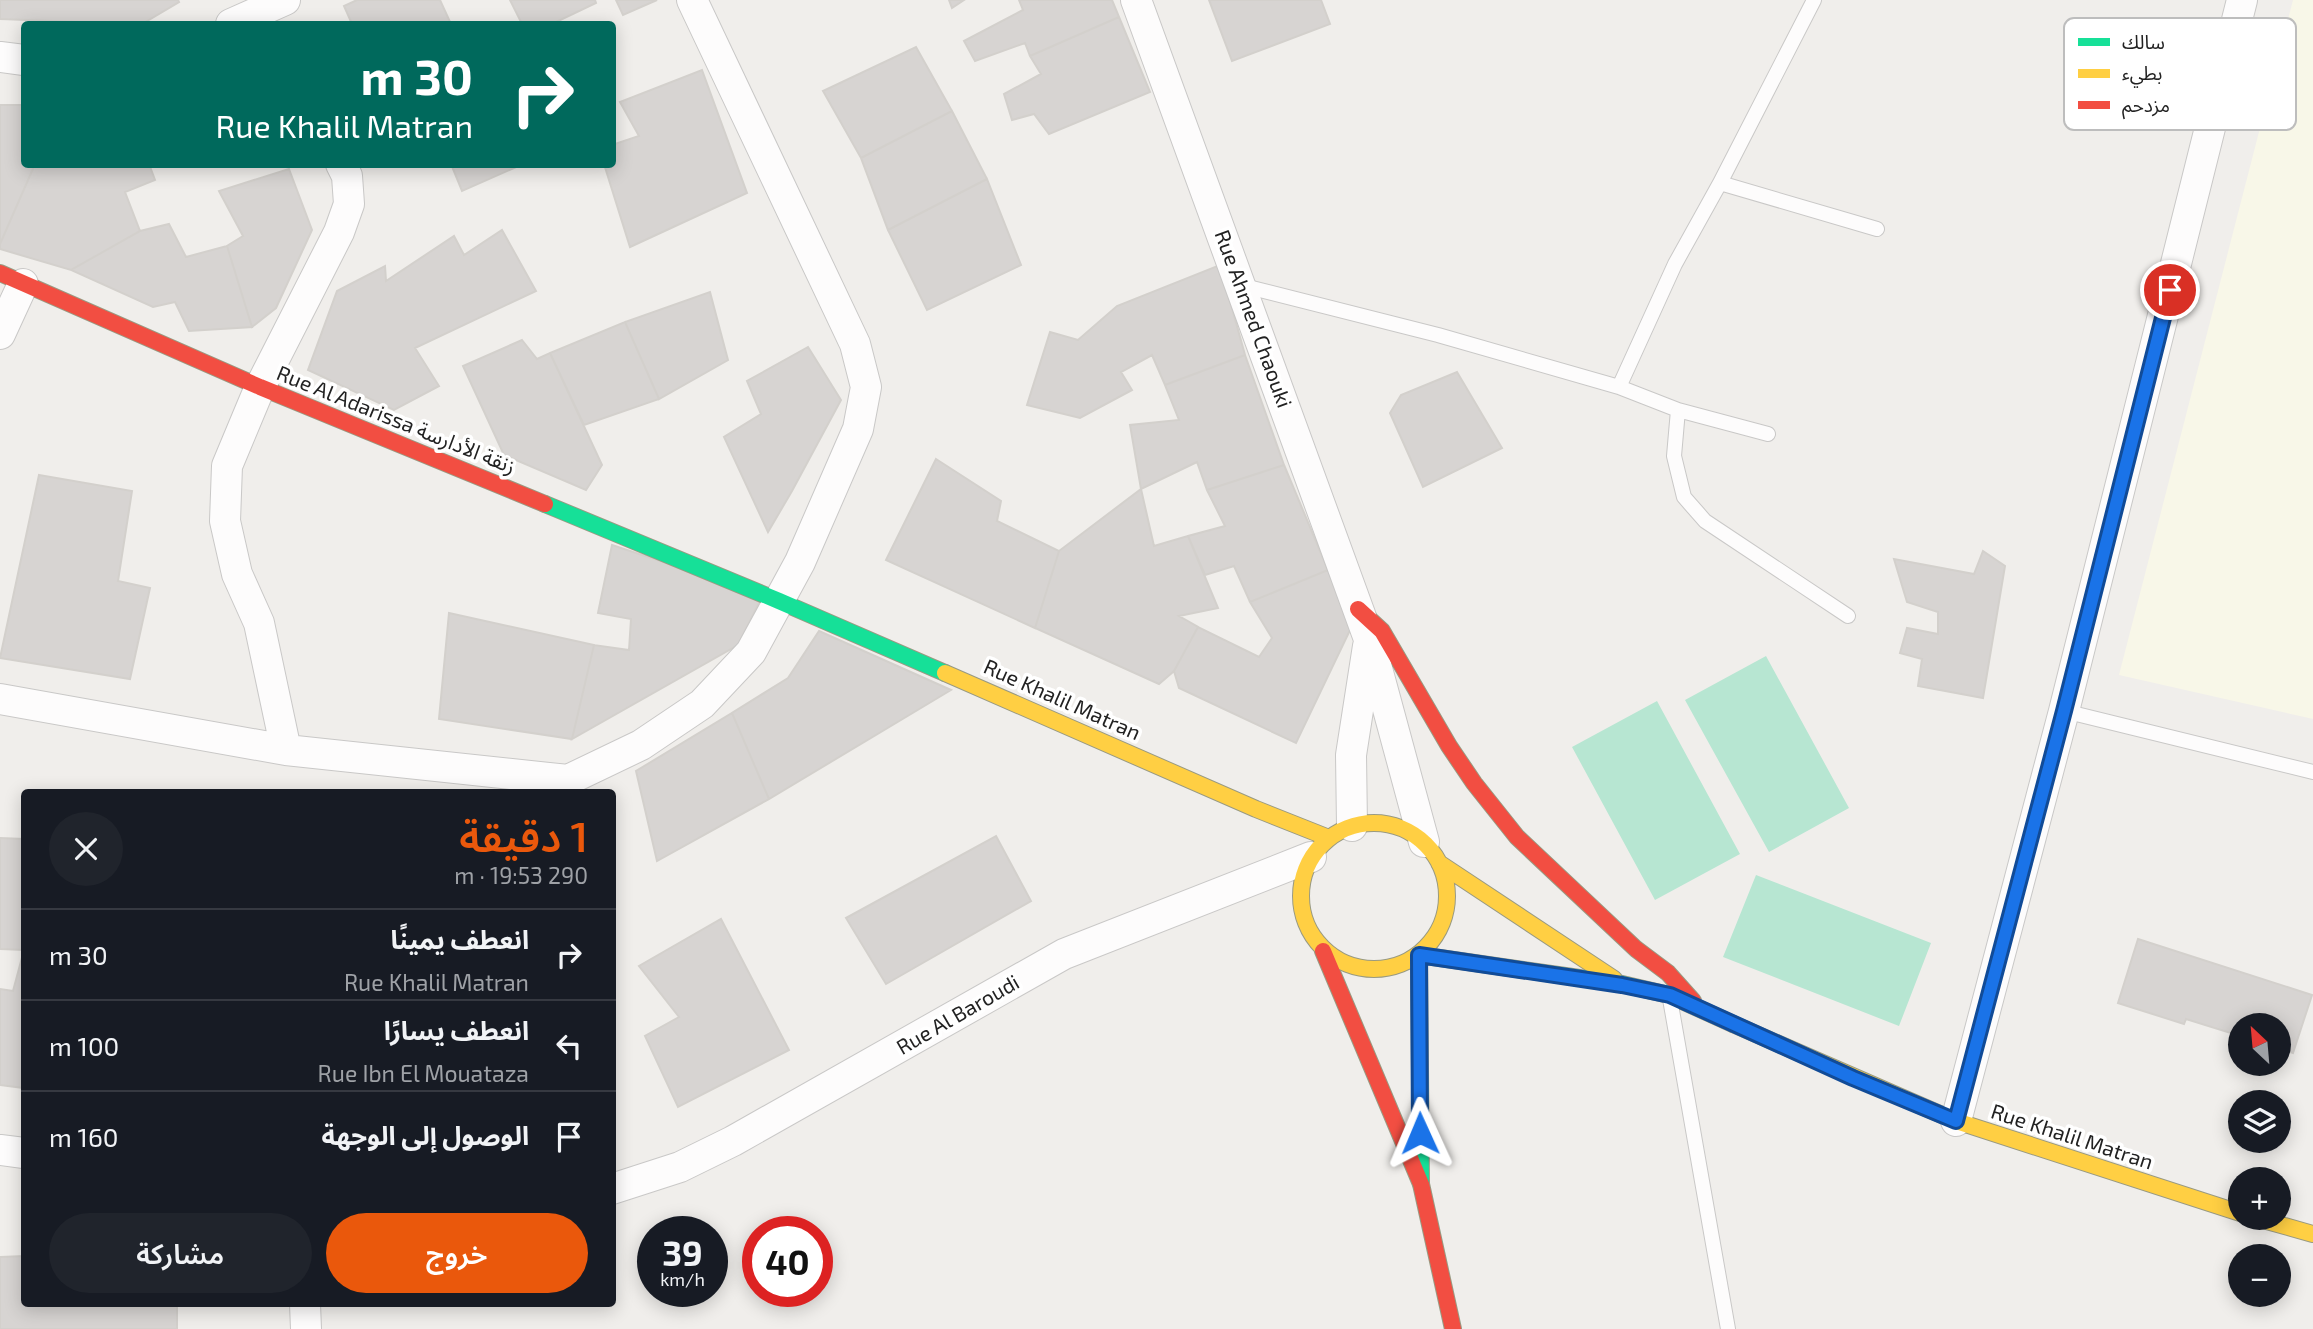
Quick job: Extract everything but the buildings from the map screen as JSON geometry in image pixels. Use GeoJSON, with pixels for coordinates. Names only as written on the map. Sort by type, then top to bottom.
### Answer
{"type":"FeatureCollection","features":[{"type":"Feature","properties":{"kind":"street"},"geometry":{"type":"LineString","coordinates":[[0,699],[286,750],[567,786],[641,745],[702,704],[751,652],[800,562],[858,429],[866,387],[855,344],[692,0]]}},
{"type":"Feature","properties":{"kind":"street","name":"Rue Ahmed Chaouki"},"geometry":{"type":"LineString","coordinates":[[1136,0],[1369,639],[1432,852]]}},
{"type":"Feature","properties":{"kind":"street"},"geometry":{"type":"LineString","coordinates":[[2237,18],[2242,0]]}},
{"type":"Feature","properties":{"kind":"street"},"geometry":{"type":"LineString","coordinates":[[241,21],[275,11]]}},
{"type":"Feature","properties":{"kind":"street"},"geometry":{"type":"LineString","coordinates":[[0,57],[21,60]]}},
{"type":"Feature","properties":{"kind":"street"},"geometry":{"type":"LineString","coordinates":[[1956,1121],[2064,711],[2209,130]]}},
{"type":"Feature","properties":{"kind":"street"},"geometry":{"type":"LineString","coordinates":[[286,750],[259,623],[237,574],[225,521],[227,466],[260,387],[339,232],[349,204],[343,168]]}},
{"type":"Feature","properties":{"kind":"street"},"geometry":{"type":"LineString","coordinates":[[0,334],[11,279]]}},
{"type":"Feature","properties":{"kind":"street","name":"Rue Al Adarissa زنقة الأدارسة"},"geometry":{"type":"LineString","coordinates":[[11,279],[260,387],[779,601]]}},
{"type":"Feature","properties":{"kind":"street","name":"Rue Khalil Matran"},"geometry":{"type":"LineString","coordinates":[[779,601],[1331,840]]}},
{"type":"Feature","properties":{"kind":"street"},"geometry":{"type":"LineString","coordinates":[[1358,609],[1382,631],[1449,746],[1474,783],[1517,837],[1636,949],[1668,973],[1701,1011]]}},
{"type":"Feature","properties":{"kind":"street"},"geometry":{"type":"LineString","coordinates":[[1369,639],[1351,755],[1331,840],[1301,880],[1300,906],[1308,931],[1323,951],[1420,1184],[1453,1329]]}},
{"type":"Feature","properties":{"kind":"street"},"geometry":{"type":"LineString","coordinates":[[1323,951],[1345,964],[1370,970],[1396,967],[1419,955],[1436,936],[1446,912],[1447,887],[1432,852],[1402,828],[1377,822],[1331,840]]}},
{"type":"Feature","properties":{"kind":"street","name":"Rue Al Baroudi"},"geometry":{"type":"LineString","coordinates":[[616,1188],[680,1167],[733,1141],[1063,954],[1331,840]]}},
{"type":"Feature","properties":{"kind":"street","name":"Rue Khalil Matran"},"geometry":{"type":"LineString","coordinates":[[1432,852],[1622,985]]}},
{"type":"Feature","properties":{"kind":"street"},"geometry":{"type":"LineString","coordinates":[[1419,955],[1420,1184]]}},
{"type":"Feature","properties":{"kind":"street","name":"Rue Khalil Matran"},"geometry":{"type":"LineString","coordinates":[[1419,955],[1622,985],[1670,995],[1701,1011],[1956,1121],[2228,1209]]}},
{"type":"Feature","properties":{"kind":"street"},"geometry":{"type":"LineString","coordinates":[[0,1150],[21,1153]]}},
{"type":"Feature","properties":{"kind":"street"},"geometry":{"type":"LineString","coordinates":[[2291,1228],[2313,1234]]}},
{"type":"Feature","properties":{"kind":"street"},"geometry":{"type":"LineString","coordinates":[[306,1307],[306,1329]]}},
{"type":"Feature","properties":{"kind":"lane"},"geometry":{"type":"LineString","coordinates":[[1619,387],[1675,264],[1814,0]]}},
{"type":"Feature","properties":{"kind":"lane"},"geometry":{"type":"LineString","coordinates":[[1720,183],[1877,229]]}},
{"type":"Feature","properties":{"kind":"lane"},"geometry":{"type":"LineString","coordinates":[[1240,285],[1437,335],[1619,387],[1678,410],[1768,434]]}},
{"type":"Feature","properties":{"kind":"lane"},"geometry":{"type":"LineString","coordinates":[[1678,410],[1674,456],[1684,496],[1705,521],[1848,616]]}},
{"type":"Feature","properties":{"kind":"lane"},"geometry":{"type":"LineString","coordinates":[[2064,711],[2313,772]]}},
{"type":"Feature","properties":{"kind":"lane"},"geometry":{"type":"LineString","coordinates":[[1670,995],[1728,1329]]}},
{"type":"Feature","properties":{"kind":"shaded area"},"geometry":{"type":"Polygon","coordinates":[[[2293,0],[2313,0],[2313,719],[2119,675],[2259,130],[2296,130],[2296,18],[2288,18],[2293,0]]]}},
{"type":"Feature","properties":{"kind":"green space"},"geometry":{"type":"Polygon","coordinates":[[[1766,656],[1849,808],[1769,852],[1685,700],[1766,656]]]}},
{"type":"Feature","properties":{"kind":"green space"},"geometry":{"type":"Polygon","coordinates":[[[1657,701],[1740,854],[1655,900],[1572,747],[1657,701]]]}},
{"type":"Feature","properties":{"kind":"green space"},"geometry":{"type":"Polygon","coordinates":[[[1756,875],[1931,943],[1899,1026],[1723,957],[1756,875]]]}},
{"type":"Feature","properties":{"kind":"traffic: fast"},"geometry":{"type":"LineString","coordinates":[[545,504],[945,673]]}},
{"type":"Feature","properties":{"kind":"traffic: fast"},"geometry":{"type":"LineString","coordinates":[[1421,1184],[1419,955],[1622,984],[1669,995],[1733,1024]]}},
{"type":"Feature","properties":{"kind":"traffic: slow"},"geometry":{"type":"LineString","coordinates":[[945,673],[1256,809],[1329,838]]}},
{"type":"Feature","properties":{"kind":"traffic: slow"},"geometry":{"type":"LineString","coordinates":[[1374,823],[1402,828],[1426,844],[1442,868],[1447,896],[1442,924],[1426,948],[1402,964],[1374,969],[1346,964],[1322,948],[1306,924],[1301,896],[1306,868],[1322,844],[1346,828],[1374,823]]}},
{"type":"Feature","properties":{"kind":"traffic: slow"},"geometry":{"type":"LineString","coordinates":[[1439,863],[1614,979]]}},
{"type":"Feature","properties":{"kind":"traffic: slow"},"geometry":{"type":"LineString","coordinates":[[1733,1024],[1956,1121],[2228,1209]]}},
{"type":"Feature","properties":{"kind":"traffic: slow"},"geometry":{"type":"LineString","coordinates":[[2291,1228],[2313,1234]]}},
{"type":"Feature","properties":{"kind":"traffic: jam"},"geometry":{"type":"LineString","coordinates":[[0,273],[260,387],[545,504]]}},
{"type":"Feature","properties":{"kind":"traffic: jam"},"geometry":{"type":"LineString","coordinates":[[1358,609],[1382,631],[1449,746],[1474,783],[1517,837],[1636,949],[1668,973],[1693,1001]]}},
{"type":"Feature","properties":{"kind":"traffic: jam"},"geometry":{"type":"LineString","coordinates":[[1323,951],[1421,1184],[1453,1329]]}},
{"type":"Feature","properties":{"kind":"route"},"geometry":{"type":"LineString","coordinates":[[1420,1133],[1419,955],[1622,985],[1670,995],[1853,1078],[1956,1121],[2064,711],[2170,290]]}}]}
